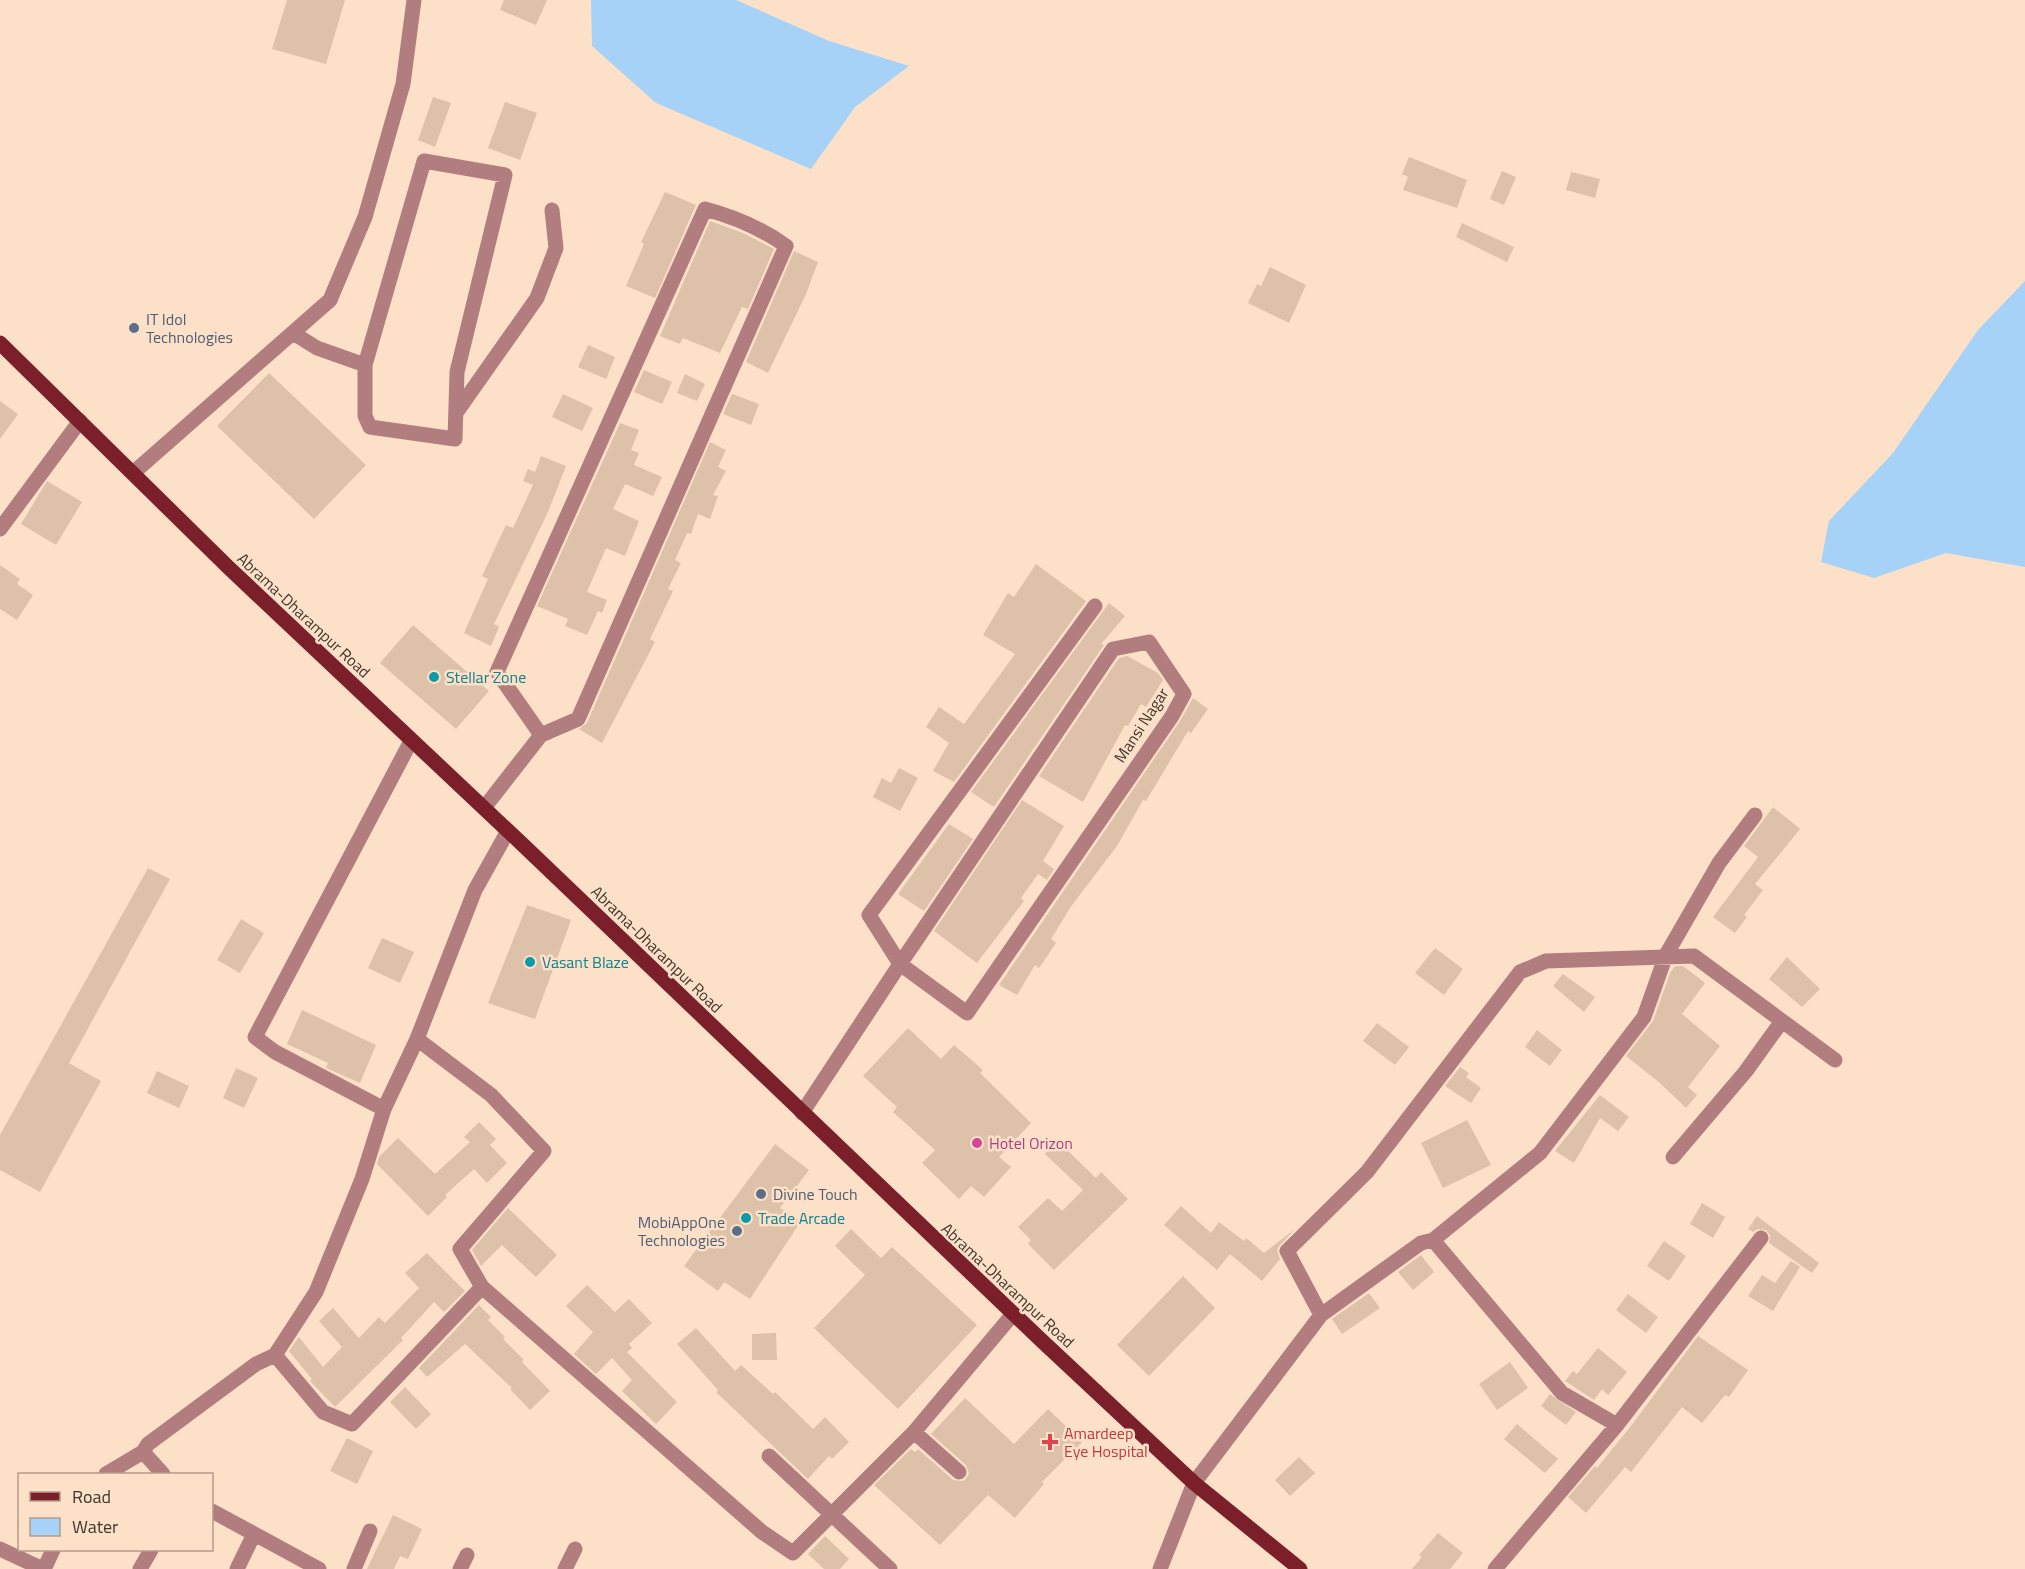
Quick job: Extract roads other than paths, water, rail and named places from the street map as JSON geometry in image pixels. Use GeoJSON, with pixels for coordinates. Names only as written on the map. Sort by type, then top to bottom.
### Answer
{"type":"FeatureCollection","features":[{"type":"Feature","properties":{"kind":"main road","name":"Abrama-Dharampur Road"},"geometry":{"type":"LineString","coordinates":[[0,343],[411,741],[1013,1314],[1194,1482],[1300,1569]]}},
{"type":"Feature","properties":{"kind":"street"},"geometry":{"type":"LineString","coordinates":[[133,473],[330,300],[365,217],[402,84],[414,0]]}},
{"type":"Feature","properties":{"kind":"street"},"geometry":{"type":"LineString","coordinates":[[424,161],[505,175],[457,372],[455,439],[370,427],[365,416],[365,365],[424,161]]}},
{"type":"Feature","properties":{"kind":"street"},"geometry":{"type":"LineString","coordinates":[[484,808],[541,735],[578,719],[786,246],[766,231],[743,221],[705,209],[498,672],[541,735]]}},
{"type":"Feature","properties":{"kind":"street"},"geometry":{"type":"LineString","coordinates":[[456,413],[537,298],[556,248],[552,210]]}},
{"type":"Feature","properties":{"kind":"street"},"geometry":{"type":"LineString","coordinates":[[292,333],[317,348],[365,365]]}},
{"type":"Feature","properties":{"kind":"street"},"geometry":{"type":"LineString","coordinates":[[0,529],[80,421]]}},
{"type":"Feature","properties":{"kind":"street","name":"Mansi Nagar"},"geometry":{"type":"LineString","coordinates":[[802,1113],[900,964],[1113,649],[1149,642],[1184,694],[967,1013],[900,964],[869,915],[1095,606]]}},
{"type":"Feature","properties":{"kind":"street"},"geometry":{"type":"LineString","coordinates":[[384,1109],[275,1052],[255,1037],[411,741]]}},
{"type":"Feature","properties":{"kind":"street"},"geometry":{"type":"LineString","coordinates":[[1160,1569],[1194,1482],[1320,1315],[1421,1243],[1433,1240],[1540,1153],[1644,1017],[1666,955],[1719,863],[1755,815]]}},
{"type":"Feature","properties":{"kind":"street"},"geometry":{"type":"LineString","coordinates":[[108,1473],[143,1452],[148,1444],[256,1364],[275,1355],[316,1292],[362,1179],[384,1109],[417,1039],[475,890],[508,831]]}},
{"type":"Feature","properties":{"kind":"street"},"geometry":{"type":"LineString","coordinates":[[1320,1315],[1287,1251],[1367,1172],[1520,972],[1546,961],[1666,955],[1694,956],[1835,1060]]}},
{"type":"Feature","properties":{"kind":"street"},"geometry":{"type":"LineString","coordinates":[[1673,1157],[1746,1071],[1782,1021]]}},
{"type":"Feature","properties":{"kind":"street"},"geometry":{"type":"LineString","coordinates":[[417,1039],[492,1095],[544,1151],[460,1249],[482,1287],[762,1532],[793,1552],[914,1432],[1013,1314]]}},
{"type":"Feature","properties":{"kind":"street"},"geometry":{"type":"LineString","coordinates":[[1495,1569],[1617,1425],[1761,1238]]}},
{"type":"Feature","properties":{"kind":"street"},"geometry":{"type":"LineString","coordinates":[[1433,1240],[1562,1393],[1617,1425]]}},
{"type":"Feature","properties":{"kind":"street"},"geometry":{"type":"LineString","coordinates":[[275,1355],[324,1412],[352,1424],[482,1287]]}},
{"type":"Feature","properties":{"kind":"street"},"geometry":{"type":"LineString","coordinates":[[914,1432],[959,1472]]}},
{"type":"Feature","properties":{"kind":"street"},"geometry":{"type":"LineString","coordinates":[[143,1452],[162,1473]]}},
{"type":"Feature","properties":{"kind":"street"},"geometry":{"type":"LineString","coordinates":[[769,1456],[890,1569]]}},
{"type":"Feature","properties":{"kind":"street"},"geometry":{"type":"LineString","coordinates":[[213,1512],[319,1569]]}},
{"type":"Feature","properties":{"kind":"street"},"geometry":{"type":"LineString","coordinates":[[354,1569],[370,1531]]}},
{"type":"Feature","properties":{"kind":"street"},"geometry":{"type":"LineString","coordinates":[[237,1569],[254,1534]]}},
{"type":"Feature","properties":{"kind":"street"},"geometry":{"type":"LineString","coordinates":[[0,1549],[44,1569],[53,1551]]}},
{"type":"Feature","properties":{"kind":"street"},"geometry":{"type":"LineString","coordinates":[[565,1569],[575,1549]]}},
{"type":"Feature","properties":{"kind":"street"},"geometry":{"type":"LineString","coordinates":[[140,1569],[150,1551]]}},
{"type":"Feature","properties":{"kind":"water"},"geometry":{"type":"Polygon","coordinates":[[[591,0],[736,0],[829,41],[909,66],[855,107],[811,169],[656,103],[592,46],[591,0]]]}},
{"type":"Feature","properties":{"kind":"water"},"geometry":{"type":"Polygon","coordinates":[[[2025,281],[2025,567],[1946,553],[1874,578],[1821,562],[1829,521],[1893,453],[1978,330],[2025,281]]]}},
{"type":"Feature","properties":{"kind":"place","name":"IT Idol Technologies"},"geometry":{"type":"Point","coordinates":[134,328]}},
{"type":"Feature","properties":{"kind":"place","name":"Stellar Zone"},"geometry":{"type":"Point","coordinates":[434,677]}},
{"type":"Feature","properties":{"kind":"place","name":"Vasant Blaze"},"geometry":{"type":"Point","coordinates":[530,962]}},
{"type":"Feature","properties":{"kind":"place","name":"Hotel Orizon"},"geometry":{"type":"Point","coordinates":[977,1143]}},
{"type":"Feature","properties":{"kind":"place","name":"Divine Touch"},"geometry":{"type":"Point","coordinates":[761,1194]}},
{"type":"Feature","properties":{"kind":"place","name":"Trade Arcade"},"geometry":{"type":"Point","coordinates":[746,1218]}},
{"type":"Feature","properties":{"kind":"place","name":"MobiAppOne Technologies"},"geometry":{"type":"Point","coordinates":[737,1231]}},
{"type":"Feature","properties":{"kind":"place","name":"Amardeep Eye Hospital"},"geometry":{"type":"Point","coordinates":[1050,1442]}}]}
